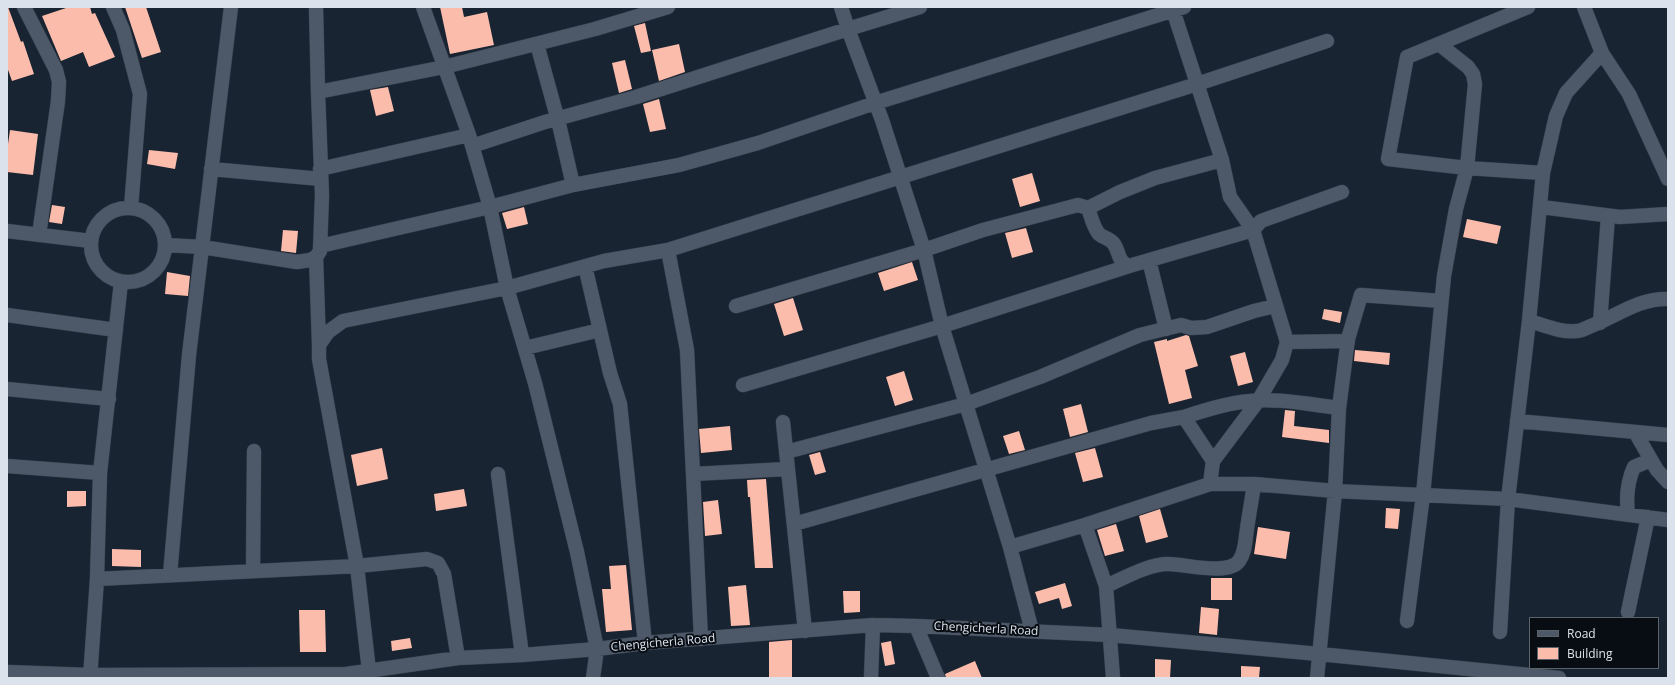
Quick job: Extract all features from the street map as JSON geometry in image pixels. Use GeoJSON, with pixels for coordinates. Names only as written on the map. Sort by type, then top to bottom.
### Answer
{"type":"FeatureCollection","features":[{"type":"Feature","properties":{"kind":"street"},"geometry":{"type":"LineString","coordinates":[[24,7],[56,70],[59,82],[58,101],[39,235]]}},
{"type":"Feature","properties":{"kind":"street"},"geometry":{"type":"LineString","coordinates":[[113,7],[123,30],[140,94],[131,208]]}},
{"type":"Feature","properties":{"kind":"street"},"geometry":{"type":"LineString","coordinates":[[170,575],[189,355],[231,7]]}},
{"type":"Feature","properties":{"kind":"street"},"geometry":{"type":"LineString","coordinates":[[316,7],[322,208],[318,251],[319,359],[358,566],[369,671]]}},
{"type":"Feature","properties":{"kind":"street"},"geometry":{"type":"LineString","coordinates":[[423,7],[470,140],[490,207],[507,288],[525,348],[577,552],[597,649],[593,678]]}},
{"type":"Feature","properties":{"kind":"street"},"geometry":{"type":"LineString","coordinates":[[318,92],[444,67],[538,44],[668,7]]}},
{"type":"Feature","properties":{"kind":"street"},"geometry":{"type":"LineString","coordinates":[[841,7],[924,250],[942,326],[1010,547],[1032,631]]}},
{"type":"Feature","properties":{"kind":"street"},"geometry":{"type":"LineString","coordinates":[[211,169],[321,174],[470,140],[558,119],[636,97],[920,7]]}},
{"type":"Feature","properties":{"kind":"street"},"geometry":{"type":"LineString","coordinates":[[1528,7],[1407,57],[1388,159],[1467,168],[1543,173]]}},
{"type":"Feature","properties":{"kind":"street"},"geometry":{"type":"LineString","coordinates":[[1584,7],[1602,53],[1629,94],[1667,174]]}},
{"type":"Feature","properties":{"kind":"street"},"geometry":{"type":"LineString","coordinates":[[166,245],[202,247],[297,262],[310,260],[318,251],[573,185],[679,165],[758,143],[875,103],[1177,8],[1197,84],[1222,160],[1230,197],[1253,230],[1287,342],[1282,360],[1258,401],[1212,461],[1210,484]]}},
{"type":"Feature","properties":{"kind":"street"},"geometry":{"type":"LineString","coordinates":[[319,345],[328,332],[343,321],[507,288],[604,261],[668,250],[1197,84],[1327,41]]}},
{"type":"Feature","properties":{"kind":"street"},"geometry":{"type":"LineString","coordinates":[[538,44],[558,119],[573,185]]}},
{"type":"Feature","properties":{"kind":"street"},"geometry":{"type":"LineString","coordinates":[[1408,621],[1441,301],[1452,228],[1467,168],[1475,84],[1473,74],[1468,67],[1439,44]]}},
{"type":"Feature","properties":{"kind":"street"},"geometry":{"type":"LineString","coordinates":[[1500,632],[1508,499],[1529,321],[1543,173],[1556,116],[1566,93],[1602,53]]}},
{"type":"Feature","properties":{"kind":"street"},"geometry":{"type":"LineString","coordinates":[[736,306],[924,250],[983,230],[1078,205],[1088,208],[1120,192],[1155,178],[1222,160]]}},
{"type":"Feature","properties":{"kind":"street"},"geometry":{"type":"LineString","coordinates":[[743,385],[942,326],[1129,266],[1253,230],[1261,221],[1342,192]]}},
{"type":"Feature","properties":{"kind":"street"},"geometry":{"type":"LineString","coordinates":[[1540,207],[1620,217],[1668,214]]}},
{"type":"Feature","properties":{"kind":"street"},"geometry":{"type":"LineString","coordinates":[[131,208],[146,211],[154,218],[161,226],[165,235],[166,245],[160,266],[152,274],[143,280],[121,282],[102,272],[95,263],[91,253],[91,241],[95,227],[105,215],[115,210],[131,208]]}},
{"type":"Feature","properties":{"kind":"street"},"geometry":{"type":"LineString","coordinates":[[1088,208],[1099,234],[1113,242],[1119,259],[1124,264],[1129,266]]}},
{"type":"Feature","properties":{"kind":"street"},"geometry":{"type":"LineString","coordinates":[[1600,322],[1608,216]]}},
{"type":"Feature","properties":{"kind":"street"},"geometry":{"type":"LineString","coordinates":[[7,231],[91,241]]}},
{"type":"Feature","properties":{"kind":"street"},"geometry":{"type":"LineString","coordinates":[[668,250],[687,350],[701,639]]}},
{"type":"Feature","properties":{"kind":"street"},"geometry":{"type":"LineString","coordinates":[[1149,260],[1166,329]]}},
{"type":"Feature","properties":{"kind":"street"},"geometry":{"type":"LineString","coordinates":[[585,266],[610,373],[620,404],[645,643]]}},
{"type":"Feature","properties":{"kind":"street"},"geometry":{"type":"LineString","coordinates":[[90,676],[97,579],[100,473],[121,282]]}},
{"type":"Feature","properties":{"kind":"street"},"geometry":{"type":"LineString","coordinates":[[1317,678],[1335,491],[1339,408],[1348,341],[1361,295],[1441,301]]}},
{"type":"Feature","properties":{"kind":"street"},"geometry":{"type":"LineString","coordinates":[[1529,321],[1563,331],[1577,331],[1654,298],[1668,299]]}},
{"type":"Feature","properties":{"kind":"street"},"geometry":{"type":"LineString","coordinates":[[786,452],[966,404],[1040,378],[1140,335],[1181,325],[1191,328],[1207,327],[1254,311],[1275,306]]}},
{"type":"Feature","properties":{"kind":"street"},"geometry":{"type":"LineString","coordinates":[[7,315],[116,330]]}},
{"type":"Feature","properties":{"kind":"street"},"geometry":{"type":"LineString","coordinates":[[525,348],[600,330]]}},
{"type":"Feature","properties":{"kind":"street"},"geometry":{"type":"LineString","coordinates":[[1287,342],[1348,341]]}},
{"type":"Feature","properties":{"kind":"street"},"geometry":{"type":"LineString","coordinates":[[7,389],[109,399]]}},
{"type":"Feature","properties":{"kind":"street"},"geometry":{"type":"LineString","coordinates":[[794,524],[1146,424],[1184,417],[1222,406],[1258,401],[1283,400],[1339,408]]}},
{"type":"Feature","properties":{"kind":"street"},"geometry":{"type":"LineString","coordinates":[[1184,417],[1212,461]]}},
{"type":"Feature","properties":{"kind":"street"},"geometry":{"type":"LineString","coordinates":[[1517,420],[1668,435]]}},
{"type":"Feature","properties":{"kind":"street"},"geometry":{"type":"LineString","coordinates":[[783,422],[805,632]]}},
{"type":"Feature","properties":{"kind":"street"},"geometry":{"type":"LineString","coordinates":[[1635,432],[1657,470],[1668,482]]}},
{"type":"Feature","properties":{"kind":"street"},"geometry":{"type":"LineString","coordinates":[[253,571],[254,451]]}},
{"type":"Feature","properties":{"kind":"street"},"geometry":{"type":"LineString","coordinates":[[1628,515],[1627,503],[1629,478],[1634,467],[1651,460]]}},
{"type":"Feature","properties":{"kind":"street"},"geometry":{"type":"LineString","coordinates":[[7,466],[100,473]]}},
{"type":"Feature","properties":{"kind":"street"},"geometry":{"type":"LineString","coordinates":[[693,474],[787,469]]}},
{"type":"Feature","properties":{"kind":"street"},"geometry":{"type":"LineString","coordinates":[[498,474],[522,655]]}},
{"type":"Feature","properties":{"kind":"street"},"geometry":{"type":"LineString","coordinates":[[1010,547],[1085,525],[1210,484],[1254,484],[1335,491],[1508,499],[1668,520]]}},
{"type":"Feature","properties":{"kind":"street"},"geometry":{"type":"LineString","coordinates":[[1106,586],[1155,565],[1168,564],[1214,568],[1229,567],[1238,562],[1244,552],[1254,484]]}},
{"type":"Feature","properties":{"kind":"street"},"geometry":{"type":"LineString","coordinates":[[1628,612],[1648,517]]}},
{"type":"Feature","properties":{"kind":"street"},"geometry":{"type":"LineString","coordinates":[[1085,525],[1106,586],[1113,678]]}},
{"type":"Feature","properties":{"kind":"street"},"geometry":{"type":"LineString","coordinates":[[97,579],[358,566],[426,559],[438,563],[444,574],[458,658]]}},
{"type":"Feature","properties":{"kind":"street"},"geometry":{"type":"LineString","coordinates":[[871,678],[873,625]]}},
{"type":"Feature","properties":{"kind":"street","name":"Chengicherla Road"},"geometry":{"type":"LineString","coordinates":[[7,672],[90,676],[346,676],[369,671],[458,658],[522,655],[597,649],[645,643],[805,632],[873,625],[1110,635],[1559,678]]}},
{"type":"Feature","properties":{"kind":"street"},"geometry":{"type":"LineString","coordinates":[[916,626],[938,678]]}},
{"type":"Feature","properties":{"kind":"building"},"geometry":{"type":"Polygon","coordinates":[[[7,7],[21,42],[23,41],[34,74],[12,81],[7,67],[7,7]]]}},
{"type":"Feature","properties":{"kind":"building"},"geometry":{"type":"Polygon","coordinates":[[[69,7],[90,7],[92,14],[95,13],[115,57],[89,67],[83,52],[61,61],[42,16],[69,7]]]}},
{"type":"Feature","properties":{"kind":"building"},"geometry":{"type":"Polygon","coordinates":[[[125,7],[146,7],[161,52],[142,58],[125,7]]]}},
{"type":"Feature","properties":{"kind":"building"},"geometry":{"type":"Polygon","coordinates":[[[440,7],[462,7],[464,17],[487,12],[494,45],[450,54],[440,7]]]}},
{"type":"Feature","properties":{"kind":"building"},"geometry":{"type":"Polygon","coordinates":[[[645,23],[651,51],[641,53],[634,26],[645,23]]]}},
{"type":"Feature","properties":{"kind":"building"},"geometry":{"type":"Polygon","coordinates":[[[679,44],[685,72],[659,81],[652,50],[679,44]]]}},
{"type":"Feature","properties":{"kind":"building"},"geometry":{"type":"Polygon","coordinates":[[[625,60],[632,89],[619,93],[612,63],[625,60]]]}},
{"type":"Feature","properties":{"kind":"building"},"geometry":{"type":"Polygon","coordinates":[[[388,87],[394,111],[376,116],[370,90],[388,87]]]}},
{"type":"Feature","properties":{"kind":"building"},"geometry":{"type":"Polygon","coordinates":[[[659,99],[666,129],[650,132],[643,104],[659,99]]]}},
{"type":"Feature","properties":{"kind":"building"},"geometry":{"type":"Polygon","coordinates":[[[10,130],[38,134],[33,175],[7,172],[7,151],[10,130]]]}},
{"type":"Feature","properties":{"kind":"building"},"geometry":{"type":"Polygon","coordinates":[[[149,150],[178,153],[175,169],[147,164],[149,150]]]}},
{"type":"Feature","properties":{"kind":"building"},"geometry":{"type":"Polygon","coordinates":[[[1032,173],[1040,201],[1020,207],[1012,179],[1032,173]]]}},
{"type":"Feature","properties":{"kind":"building"},"geometry":{"type":"Polygon","coordinates":[[[52,205],[65,207],[62,224],[49,222],[52,205]]]}},
{"type":"Feature","properties":{"kind":"building"},"geometry":{"type":"Polygon","coordinates":[[[524,207],[528,224],[507,229],[502,213],[524,207]]]}},
{"type":"Feature","properties":{"kind":"building"},"geometry":{"type":"Polygon","coordinates":[[[1467,219],[1501,226],[1497,244],[1463,237],[1467,219]]]}},
{"type":"Feature","properties":{"kind":"building"},"geometry":{"type":"Polygon","coordinates":[[[1026,228],[1033,252],[1012,258],[1005,233],[1026,228]]]}},
{"type":"Feature","properties":{"kind":"building"},"geometry":{"type":"Polygon","coordinates":[[[283,230],[298,231],[296,253],[281,251],[283,230]]]}},
{"type":"Feature","properties":{"kind":"building"},"geometry":{"type":"Polygon","coordinates":[[[912,262],[918,280],[884,291],[878,273],[912,262]]]}},
{"type":"Feature","properties":{"kind":"building"},"geometry":{"type":"Polygon","coordinates":[[[167,272],[190,276],[188,296],[165,294],[167,272]]]}},
{"type":"Feature","properties":{"kind":"building"},"geometry":{"type":"Polygon","coordinates":[[[793,298],[803,330],[784,336],[774,304],[793,298]]]}},
{"type":"Feature","properties":{"kind":"building"},"geometry":{"type":"Polygon","coordinates":[[[1324,309],[1342,312],[1340,323],[1322,319],[1324,309]]]}},
{"type":"Feature","properties":{"kind":"building"},"geometry":{"type":"Polygon","coordinates":[[[1186,335],[1189,336],[1198,366],[1185,370],[1192,398],[1169,404],[1154,342],[1167,339],[1167,341],[1186,335]]]}},
{"type":"Feature","properties":{"kind":"building"},"geometry":{"type":"Polygon","coordinates":[[[1355,350],[1390,353],[1389,365],[1354,361],[1355,350]]]}},
{"type":"Feature","properties":{"kind":"building"},"geometry":{"type":"Polygon","coordinates":[[[1245,352],[1253,382],[1238,386],[1230,356],[1245,352]]]}},
{"type":"Feature","properties":{"kind":"building"},"geometry":{"type":"Polygon","coordinates":[[[904,371],[913,400],[895,406],[886,377],[904,371]]]}},
{"type":"Feature","properties":{"kind":"building"},"geometry":{"type":"Polygon","coordinates":[[[1081,404],[1088,432],[1070,437],[1063,409],[1081,404]]]}},
{"type":"Feature","properties":{"kind":"building"},"geometry":{"type":"Polygon","coordinates":[[[1285,410],[1295,411],[1294,426],[1329,430],[1329,443],[1282,437],[1285,410]]]}},
{"type":"Feature","properties":{"kind":"building"},"geometry":{"type":"Polygon","coordinates":[[[730,426],[732,450],[701,453],[699,429],[730,426]]]}},
{"type":"Feature","properties":{"kind":"building"},"geometry":{"type":"Polygon","coordinates":[[[1019,431],[1025,450],[1009,454],[1003,436],[1019,431]]]}},
{"type":"Feature","properties":{"kind":"building"},"geometry":{"type":"Polygon","coordinates":[[[382,448],[388,479],[357,486],[351,455],[382,448]]]}},
{"type":"Feature","properties":{"kind":"building"},"geometry":{"type":"Polygon","coordinates":[[[1095,448],[1103,477],[1083,482],[1075,453],[1095,448]]]}},
{"type":"Feature","properties":{"kind":"building"},"geometry":{"type":"Polygon","coordinates":[[[820,452],[826,472],[815,475],[809,455],[820,452]]]}},
{"type":"Feature","properties":{"kind":"building"},"geometry":{"type":"Polygon","coordinates":[[[766,479],[773,568],[755,568],[750,497],[748,497],[747,480],[766,479]]]}},
{"type":"Feature","properties":{"kind":"building"},"geometry":{"type":"Polygon","coordinates":[[[464,489],[467,506],[436,511],[434,494],[464,489]]]}},
{"type":"Feature","properties":{"kind":"building"},"geometry":{"type":"Polygon","coordinates":[[[67,491],[86,491],[86,506],[67,507],[67,491]]]}},
{"type":"Feature","properties":{"kind":"building"},"geometry":{"type":"Polygon","coordinates":[[[718,500],[722,534],[705,536],[703,502],[718,500]]]}},
{"type":"Feature","properties":{"kind":"building"},"geometry":{"type":"Polygon","coordinates":[[[1386,508],[1400,509],[1398,529],[1385,528],[1386,508]]]}},
{"type":"Feature","properties":{"kind":"building"},"geometry":{"type":"Polygon","coordinates":[[[1160,509],[1168,537],[1146,543],[1139,516],[1160,509]]]}},
{"type":"Feature","properties":{"kind":"building"},"geometry":{"type":"Polygon","coordinates":[[[1116,524],[1124,551],[1105,556],[1097,530],[1116,524]]]}},
{"type":"Feature","properties":{"kind":"building"},"geometry":{"type":"Polygon","coordinates":[[[1258,527],[1290,532],[1286,559],[1254,554],[1258,527]]]}},
{"type":"Feature","properties":{"kind":"building"},"geometry":{"type":"Polygon","coordinates":[[[112,549],[141,550],[141,567],[112,566],[112,549]]]}},
{"type":"Feature","properties":{"kind":"building"},"geometry":{"type":"Polygon","coordinates":[[[626,565],[632,630],[606,632],[602,589],[611,589],[609,566],[626,565]]]}},
{"type":"Feature","properties":{"kind":"building"},"geometry":{"type":"Polygon","coordinates":[[[1211,578],[1232,578],[1232,600],[1211,600],[1211,578]]]}},
{"type":"Feature","properties":{"kind":"building"},"geometry":{"type":"Polygon","coordinates":[[[1065,583],[1072,606],[1062,609],[1059,598],[1039,604],[1035,592],[1065,583]]]}},
{"type":"Feature","properties":{"kind":"building"},"geometry":{"type":"Polygon","coordinates":[[[746,585],[750,625],[731,626],[728,587],[746,585]]]}},
{"type":"Feature","properties":{"kind":"building"},"geometry":{"type":"Polygon","coordinates":[[[843,591],[860,591],[860,612],[844,613],[843,591]]]}},
{"type":"Feature","properties":{"kind":"building"},"geometry":{"type":"Polygon","coordinates":[[[1201,607],[1219,609],[1217,635],[1199,633],[1201,607]]]}},
{"type":"Feature","properties":{"kind":"building"},"geometry":{"type":"Polygon","coordinates":[[[299,610],[325,610],[326,652],[300,652],[299,610]]]}},
{"type":"Feature","properties":{"kind":"building"},"geometry":{"type":"Polygon","coordinates":[[[410,638],[412,648],[392,651],[391,641],[410,638]]]}},
{"type":"Feature","properties":{"kind":"building"},"geometry":{"type":"Polygon","coordinates":[[[792,640],[792,678],[769,678],[769,642],[792,640]]]}},
{"type":"Feature","properties":{"kind":"building"},"geometry":{"type":"Polygon","coordinates":[[[891,641],[895,664],[885,666],[881,643],[891,641]]]}},
{"type":"Feature","properties":{"kind":"building"},"geometry":{"type":"Polygon","coordinates":[[[1155,659],[1171,660],[1170,678],[1155,678],[1155,659]]]}},
{"type":"Feature","properties":{"kind":"building"},"geometry":{"type":"Polygon","coordinates":[[[975,661],[982,678],[946,678],[945,674],[975,661]]]}},
{"type":"Feature","properties":{"kind":"building"},"geometry":{"type":"Polygon","coordinates":[[[1241,666],[1260,667],[1259,678],[1241,678],[1241,666]]]}}]}
